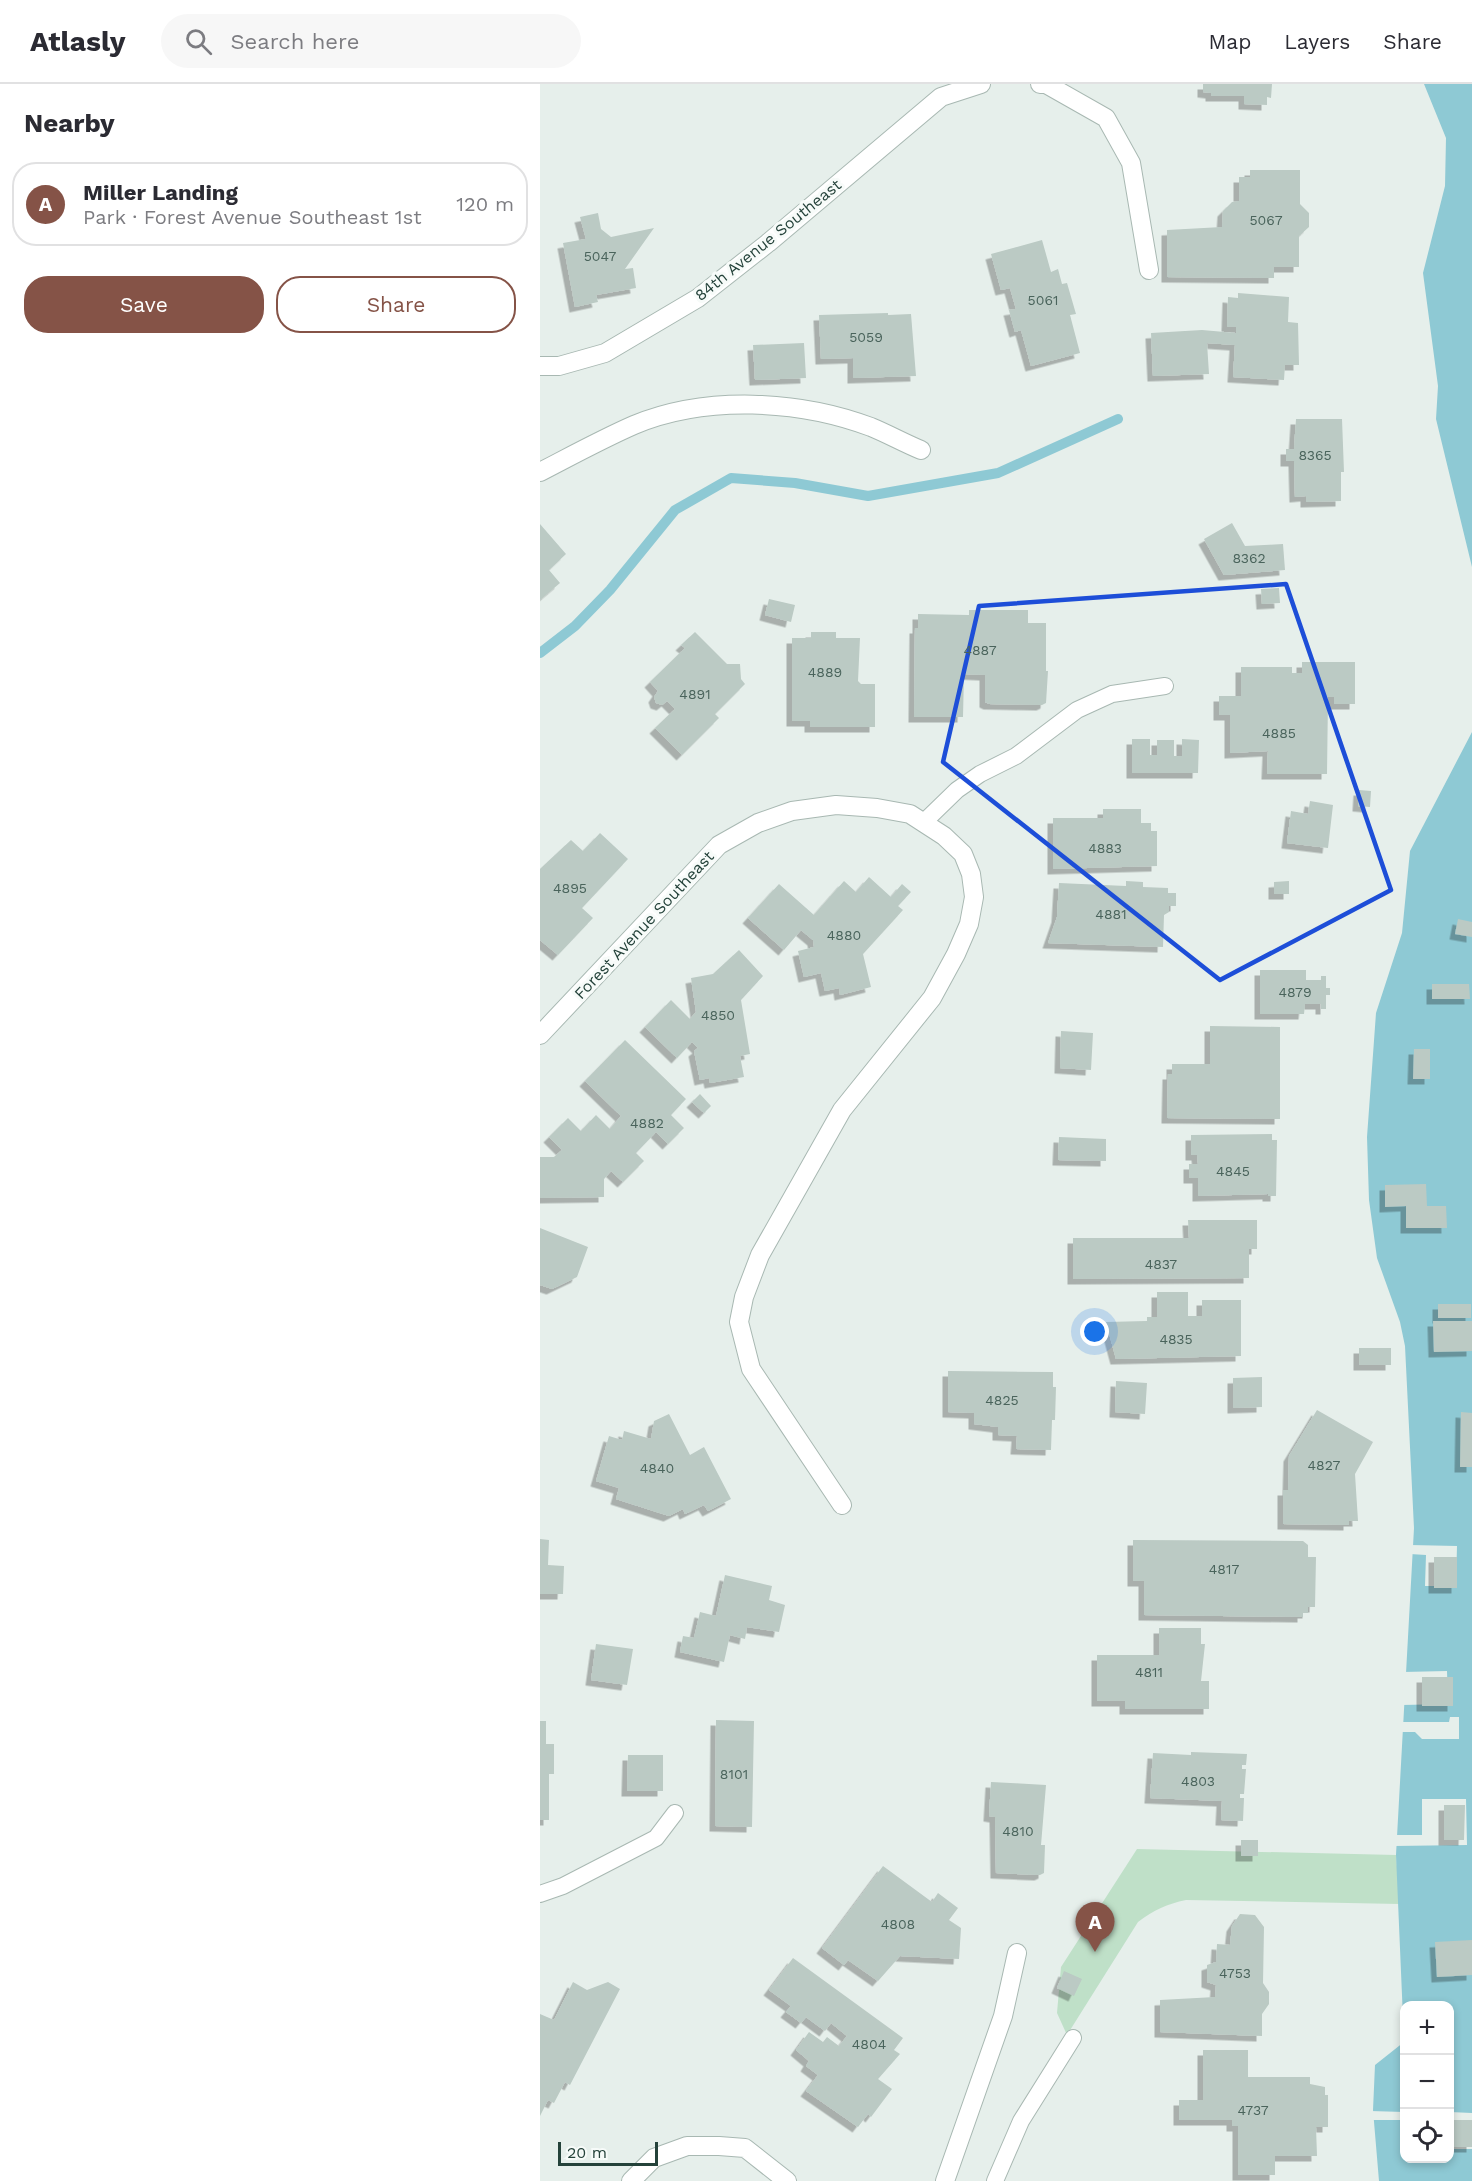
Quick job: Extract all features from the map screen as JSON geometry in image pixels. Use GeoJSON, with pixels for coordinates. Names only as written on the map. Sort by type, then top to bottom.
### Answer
{"type":"FeatureCollection","features":[{"type":"Feature","properties":{"kind":"street","name":"84th Avenue Southeast"},"geometry":{"type":"LineString","coordinates":[[540,366],[559,366],[605,353],[698,298],[768,243],[940,97],[981,84]]}},
{"type":"Feature","properties":{"kind":"street"},"geometry":{"type":"LineString","coordinates":[[1040,84],[1046,84],[1106,118],[1131,163],[1149,270]]}},
{"type":"Feature","properties":{"kind":"street"},"geometry":{"type":"LineString","coordinates":[[540,472],[635,425],[677,412],[720,406],[804,410],[870,427],[921,450]]}},
{"type":"Feature","properties":{"kind":"street","name":"Forest Avenue Southeast"},"geometry":{"type":"LineString","coordinates":[[540,1035],[719,845],[758,823],[792,811],[836,805],[888,810],[910,814],[944,836],[963,854],[971,874],[974,897],[969,924],[932,998],[842,1110],[760,1255],[744,1298],[739,1322],[751,1369],[842,1505]]}},
{"type":"Feature","properties":{"kind":"street"},"geometry":{"type":"LineString","coordinates":[[945,2181],[1003,2016],[1017,1953]]}},
{"type":"Feature","properties":{"kind":"street"},"geometry":{"type":"LineString","coordinates":[[631,2181],[654,2158],[687,2146],[745,2148],[787,2181]]}},
{"type":"Feature","properties":{"kind":"lane"},"geometry":{"type":"LineString","coordinates":[[923,823],[957,790],[980,774],[1016,756],[1077,710],[1112,694],[1165,686]]}},
{"type":"Feature","properties":{"kind":"lane"},"geometry":{"type":"LineString","coordinates":[[540,1894],[563,1886],[656,1839],[675,1814]]}},
{"type":"Feature","properties":{"kind":"lane"},"geometry":{"type":"LineString","coordinates":[[995,2181],[1021,2121],[1073,2038]]}},
{"type":"Feature","properties":{"kind":"highlighted area"},"geometry":{"type":"Polygon","coordinates":[[[1286,584],[1391,890],[1220,980],[943,762],[979,606],[1286,584]]]}},
{"type":"Feature","properties":{"kind":"green space"},"geometry":{"type":"Polygon","coordinates":[[[1137,1849],[1396,1855],[1400,1904],[1186,1900],[1167,1906],[1138,1922],[1067,2035],[1057,2013],[1061,1967],[1137,1849]]]}},
{"type":"Feature","properties":{"kind":"water"},"geometry":{"type":"Polygon","coordinates":[[[1424,84],[1472,84],[1472,567],[1436,419],[1438,386],[1423,273],[1445,186],[1446,138],[1424,84]]]}},
{"type":"Feature","properties":{"kind":"water"},"geometry":{"type":"Polygon","coordinates":[[[1472,732],[1472,2181],[1379,2181],[1373,2110],[1375,2065],[1400,2045],[1400,2163],[1454,2163],[1454,2001],[1402,2001],[1396,1855],[1414,1528],[1405,1346],[1400,1322],[1377,1258],[1369,1200],[1367,1137],[1376,1013],[1402,933],[1410,851],[1472,732]]]}},
{"type":"Feature","properties":{"kind":"pier"},"geometry":{"type":"Polygon","coordinates":[[[1410,1545],[1457,1546],[1456,1586],[1425,1586],[1426,1555],[1410,1554],[1410,1545]]]}},
{"type":"Feature","properties":{"kind":"pier"},"geometry":{"type":"Polygon","coordinates":[[[1447,1671],[1448,1704],[1402,1705],[1403,1672],[1447,1671]]]}},
{"type":"Feature","properties":{"kind":"pier"},"geometry":{"type":"Polygon","coordinates":[[[1450,1717],[1459,1717],[1459,1739],[1422,1739],[1415,1732],[1400,1732],[1401,1722],[1449,1722],[1450,1717]]]}},
{"type":"Feature","properties":{"kind":"pier"},"geometry":{"type":"Polygon","coordinates":[[[1422,1799],[1466,1799],[1467,1845],[1394,1846],[1395,1835],[1422,1835],[1422,1799]]]}},
{"type":"Feature","properties":{"kind":"pier"},"geometry":{"type":"Polygon","coordinates":[[[1370,2111],[1400,2112],[1400,2120],[1371,2120],[1370,2111]]]}},
{"type":"Feature","properties":{"kind":"pier"},"geometry":{"type":"Polygon","coordinates":[[[1454,2112],[1472,2113],[1472,2149],[1454,2149],[1454,2112]]]}},
{"type":"Feature","properties":{"kind":"building"},"geometry":{"type":"Polygon","coordinates":[[[1203,84],[1272,84],[1271,98],[1267,97],[1267,105],[1244,104],[1244,96],[1211,96],[1211,93],[1203,92],[1203,84]]]}},
{"type":"Feature","properties":{"kind":"building"},"geometry":{"type":"Polygon","coordinates":[[[1250,170],[1300,170],[1300,204],[1309,213],[1309,227],[1299,236],[1299,267],[1274,267],[1274,278],[1167,277],[1167,230],[1222,227],[1223,211],[1232,202],[1239,201],[1239,177],[1250,177],[1250,170]]]}},
{"type":"Feature","properties":{"kind":"building"},"geometry":{"type":"Polygon","coordinates":[[[598,213],[601,229],[611,237],[654,228],[625,269],[633,268],[636,288],[596,295],[598,302],[575,307],[563,243],[586,239],[580,217],[598,213]]]}},
{"type":"Feature","properties":{"kind":"building"},"geometry":{"type":"Polygon","coordinates":[[[1042,240],[1051,272],[1058,269],[1062,284],[1067,283],[1076,314],[1070,315],[1080,353],[1031,366],[1021,330],[1015,332],[1009,310],[1016,309],[1010,288],[1001,290],[991,254],[1042,240]]]}},
{"type":"Feature","properties":{"kind":"building"},"geometry":{"type":"Polygon","coordinates":[[[1238,293],[1289,297],[1288,322],[1298,323],[1299,365],[1285,365],[1284,380],[1233,377],[1235,345],[1207,343],[1209,374],[1153,376],[1151,333],[1202,330],[1236,333],[1236,327],[1227,327],[1228,297],[1238,298],[1238,293]]]}},
{"type":"Feature","properties":{"kind":"building"},"geometry":{"type":"Polygon","coordinates":[[[888,313],[888,315],[911,314],[916,376],[853,378],[853,358],[821,359],[819,315],[888,313]]]}},
{"type":"Feature","properties":{"kind":"building"},"geometry":{"type":"Polygon","coordinates":[[[804,343],[806,378],[755,380],[753,345],[804,343]]]}},
{"type":"Feature","properties":{"kind":"building"},"geometry":{"type":"Polygon","coordinates":[[[1296,419],[1342,419],[1344,472],[1341,472],[1341,501],[1306,502],[1306,496],[1295,497],[1294,461],[1286,461],[1286,449],[1294,449],[1296,419]]]}},
{"type":"Feature","properties":{"kind":"building"},"geometry":{"type":"Polygon","coordinates":[[[1232,523],[1245,546],[1283,544],[1285,570],[1224,575],[1204,539],[1232,523]]]}},
{"type":"Feature","properties":{"kind":"building"},"geometry":{"type":"Polygon","coordinates":[[[540,524],[566,554],[549,570],[560,583],[540,600],[540,524]]]}},
{"type":"Feature","properties":{"kind":"building"},"geometry":{"type":"Polygon","coordinates":[[[1279,588],[1280,603],[1262,604],[1261,589],[1279,588]]]}},
{"type":"Feature","properties":{"kind":"building"},"geometry":{"type":"Polygon","coordinates":[[[769,599],[795,605],[791,622],[765,615],[769,599]]]}},
{"type":"Feature","properties":{"kind":"building"},"geometry":{"type":"Polygon","coordinates":[[[969,610],[1028,610],[1028,623],[1046,623],[1046,671],[1048,671],[1046,703],[1042,705],[989,704],[985,702],[985,675],[964,674],[963,717],[914,717],[915,628],[918,628],[918,614],[969,615],[969,610]]]}},
{"type":"Feature","properties":{"kind":"building"},"geometry":{"type":"Polygon","coordinates":[[[695,632],[727,664],[740,664],[741,679],[745,684],[715,714],[719,718],[682,755],[655,728],[675,709],[667,701],[662,705],[656,703],[654,697],[658,691],[650,682],[685,648],[681,645],[695,632]]]}},
{"type":"Feature","properties":{"kind":"building"},"geometry":{"type":"Polygon","coordinates":[[[811,632],[836,632],[836,638],[860,638],[858,681],[861,684],[875,684],[875,727],[810,727],[810,721],[792,721],[792,638],[811,638],[811,632]]]}},
{"type":"Feature","properties":{"kind":"building"},"geometry":{"type":"Polygon","coordinates":[[[1302,662],[1355,662],[1355,704],[1334,704],[1334,697],[1328,697],[1327,774],[1267,774],[1268,751],[1230,753],[1230,715],[1219,715],[1219,696],[1241,696],[1241,667],[1292,667],[1292,673],[1302,673],[1302,662]]]}},
{"type":"Feature","properties":{"kind":"building"},"geometry":{"type":"Polygon","coordinates":[[[1132,739],[1150,739],[1150,755],[1157,755],[1157,740],[1174,740],[1174,756],[1182,756],[1182,739],[1199,740],[1198,773],[1132,773],[1132,739]]]}},
{"type":"Feature","properties":{"kind":"building"},"geometry":{"type":"Polygon","coordinates":[[[1359,790],[1371,791],[1370,807],[1358,806],[1359,790]]]}},
{"type":"Feature","properties":{"kind":"building"},"geometry":{"type":"Polygon","coordinates":[[[1310,801],[1333,805],[1328,848],[1287,843],[1291,811],[1308,814],[1310,801]]]}},
{"type":"Feature","properties":{"kind":"building"},"geometry":{"type":"Polygon","coordinates":[[[1103,809],[1141,809],[1141,823],[1151,823],[1151,831],[1157,831],[1157,866],[1053,869],[1053,818],[1103,818],[1103,809]]]}},
{"type":"Feature","properties":{"kind":"building"},"geometry":{"type":"Polygon","coordinates":[[[600,833],[628,859],[582,908],[593,918],[558,955],[540,940],[540,869],[571,840],[583,851],[600,833]]]}},
{"type":"Feature","properties":{"kind":"building"},"geometry":{"type":"Polygon","coordinates":[[[869,877],[891,897],[902,884],[911,892],[898,906],[903,910],[863,954],[871,987],[840,995],[839,988],[825,991],[821,973],[804,977],[798,951],[814,947],[813,940],[801,930],[784,950],[748,918],[779,884],[814,915],[844,881],[856,892],[869,877]]]}},
{"type":"Feature","properties":{"kind":"building"},"geometry":{"type":"Polygon","coordinates":[[[1126,881],[1143,882],[1143,887],[1168,888],[1168,893],[1176,893],[1176,906],[1169,906],[1169,912],[1164,915],[1163,947],[1048,943],[1057,917],[1059,883],[1126,886],[1126,881]]]}},
{"type":"Feature","properties":{"kind":"building"},"geometry":{"type":"Polygon","coordinates":[[[1289,881],[1289,894],[1274,894],[1274,882],[1289,881]]]}},
{"type":"Feature","properties":{"kind":"building"},"geometry":{"type":"Polygon","coordinates":[[[1458,919],[1472,922],[1472,937],[1455,934],[1458,919]]]}},
{"type":"Feature","properties":{"kind":"building"},"geometry":{"type":"Polygon","coordinates":[[[739,950],[763,976],[741,1000],[750,1054],[740,1056],[744,1077],[710,1083],[709,1078],[700,1080],[694,1051],[698,1048],[692,1042],[677,1058],[645,1027],[671,1000],[690,1019],[696,1012],[691,978],[713,974],[739,950]]]}},
{"type":"Feature","properties":{"kind":"building"},"geometry":{"type":"Polygon","coordinates":[[[1260,970],[1306,970],[1306,980],[1321,980],[1321,976],[1326,976],[1326,988],[1330,988],[1330,995],[1326,995],[1326,1009],[1321,1009],[1321,1004],[1305,1004],[1304,1014],[1260,1014],[1260,970]]]}},
{"type":"Feature","properties":{"kind":"building"},"geometry":{"type":"Polygon","coordinates":[[[1432,984],[1469,984],[1470,999],[1432,999],[1432,984]]]}},
{"type":"Feature","properties":{"kind":"building"},"geometry":{"type":"Polygon","coordinates":[[[1210,1026],[1280,1027],[1280,1119],[1167,1118],[1168,1074],[1172,1074],[1172,1064],[1210,1064],[1210,1026]]]}},
{"type":"Feature","properties":{"kind":"building"},"geometry":{"type":"Polygon","coordinates":[[[1061,1031],[1093,1033],[1091,1070],[1060,1068],[1061,1031]]]}},
{"type":"Feature","properties":{"kind":"building"},"geometry":{"type":"Polygon","coordinates":[[[625,1040],[686,1099],[671,1115],[684,1128],[668,1144],[656,1132],[636,1153],[644,1161],[623,1182],[611,1171],[604,1179],[604,1197],[540,1198],[540,1157],[554,1157],[562,1150],[549,1137],[568,1118],[581,1131],[596,1115],[610,1129],[621,1116],[585,1081],[625,1040]]]}},
{"type":"Feature","properties":{"kind":"building"},"geometry":{"type":"Polygon","coordinates":[[[1414,1049],[1430,1049],[1430,1079],[1413,1079],[1414,1049]]]}},
{"type":"Feature","properties":{"kind":"building"},"geometry":{"type":"Polygon","coordinates":[[[700,1094],[711,1106],[704,1113],[692,1102],[700,1094]]]}},
{"type":"Feature","properties":{"kind":"building"},"geometry":{"type":"Polygon","coordinates":[[[1272,1134],[1272,1140],[1277,1140],[1276,1196],[1268,1196],[1268,1194],[1198,1196],[1198,1178],[1189,1178],[1189,1164],[1198,1164],[1197,1155],[1191,1155],[1191,1135],[1272,1134]]]}},
{"type":"Feature","properties":{"kind":"building"},"geometry":{"type":"Polygon","coordinates":[[[1059,1137],[1106,1139],[1106,1161],[1058,1160],[1059,1137]]]}},
{"type":"Feature","properties":{"kind":"building"},"geometry":{"type":"Polygon","coordinates":[[[1426,1184],[1427,1206],[1446,1206],[1447,1228],[1406,1228],[1406,1206],[1385,1207],[1385,1185],[1426,1184]]]}},
{"type":"Feature","properties":{"kind":"building"},"geometry":{"type":"Polygon","coordinates":[[[1188,1220],[1257,1220],[1257,1249],[1249,1249],[1249,1278],[1073,1279],[1073,1238],[1189,1238],[1188,1220]]]}},
{"type":"Feature","properties":{"kind":"building"},"geometry":{"type":"Polygon","coordinates":[[[540,1228],[588,1247],[577,1277],[552,1289],[540,1285],[540,1228]]]}},
{"type":"Feature","properties":{"kind":"building"},"geometry":{"type":"Polygon","coordinates":[[[1157,1292],[1188,1292],[1188,1316],[1202,1316],[1202,1300],[1241,1300],[1241,1356],[1116,1359],[1106,1322],[1147,1321],[1147,1317],[1157,1317],[1157,1292]]]}},
{"type":"Feature","properties":{"kind":"building"},"geometry":{"type":"Polygon","coordinates":[[[1438,1304],[1471,1304],[1471,1318],[1438,1318],[1438,1304]]]}},
{"type":"Feature","properties":{"kind":"building"},"geometry":{"type":"Polygon","coordinates":[[[1433,1321],[1472,1321],[1472,1351],[1434,1352],[1433,1321]]]}},
{"type":"Feature","properties":{"kind":"building"},"geometry":{"type":"Polygon","coordinates":[[[1359,1348],[1391,1348],[1391,1365],[1359,1365],[1359,1348]]]}},
{"type":"Feature","properties":{"kind":"building"},"geometry":{"type":"Polygon","coordinates":[[[948,1371],[1053,1372],[1053,1387],[1056,1387],[1051,1450],[1016,1449],[1017,1436],[998,1435],[998,1427],[974,1424],[974,1413],[948,1412],[948,1371]]]}},
{"type":"Feature","properties":{"kind":"building"},"geometry":{"type":"Polygon","coordinates":[[[1262,1377],[1262,1407],[1233,1408],[1233,1378],[1262,1377]]]}},
{"type":"Feature","properties":{"kind":"building"},"geometry":{"type":"Polygon","coordinates":[[[1116,1381],[1147,1383],[1145,1414],[1115,1412],[1116,1381]]]}},
{"type":"Feature","properties":{"kind":"building"},"geometry":{"type":"Polygon","coordinates":[[[1317,1410],[1373,1442],[1355,1474],[1358,1521],[1349,1521],[1349,1525],[1283,1524],[1283,1490],[1288,1490],[1289,1456],[1317,1410]]]}},
{"type":"Feature","properties":{"kind":"building"},"geometry":{"type":"Polygon","coordinates":[[[1461,1412],[1472,1413],[1472,1467],[1460,1467],[1461,1412]]]}},
{"type":"Feature","properties":{"kind":"building"},"geometry":{"type":"Polygon","coordinates":[[[669,1414],[690,1455],[704,1447],[731,1499],[708,1511],[704,1505],[685,1514],[683,1509],[669,1516],[616,1499],[619,1488],[596,1481],[609,1436],[622,1440],[624,1431],[651,1439],[654,1421],[669,1414]]]}},
{"type":"Feature","properties":{"kind":"building"},"geometry":{"type":"Polygon","coordinates":[[[540,1539],[549,1540],[548,1565],[564,1566],[563,1594],[540,1594],[540,1539]]]}},
{"type":"Feature","properties":{"kind":"building"},"geometry":{"type":"Polygon","coordinates":[[[1133,1540],[1303,1541],[1308,1545],[1308,1557],[1316,1557],[1315,1607],[1308,1607],[1308,1613],[1303,1613],[1303,1617],[1144,1615],[1144,1581],[1133,1581],[1133,1540]]]}},
{"type":"Feature","properties":{"kind":"building"},"geometry":{"type":"Polygon","coordinates":[[[1434,1557],[1457,1557],[1457,1588],[1434,1588],[1434,1557]]]}},
{"type":"Feature","properties":{"kind":"building"},"geometry":{"type":"Polygon","coordinates":[[[725,1575],[772,1586],[769,1600],[785,1605],[779,1632],[747,1627],[745,1639],[730,1635],[724,1662],[680,1652],[683,1636],[694,1638],[700,1612],[716,1616],[725,1575]]]}},
{"type":"Feature","properties":{"kind":"building"},"geometry":{"type":"Polygon","coordinates":[[[1159,1628],[1201,1628],[1201,1644],[1205,1644],[1201,1681],[1209,1681],[1209,1709],[1125,1709],[1125,1701],[1097,1701],[1097,1655],[1159,1655],[1159,1628]]]}},
{"type":"Feature","properties":{"kind":"building"},"geometry":{"type":"Polygon","coordinates":[[[596,1644],[633,1649],[627,1685],[591,1680],[596,1644]]]}},
{"type":"Feature","properties":{"kind":"building"},"geometry":{"type":"Polygon","coordinates":[[[1422,1677],[1453,1677],[1453,1706],[1422,1706],[1422,1677]]]}},
{"type":"Feature","properties":{"kind":"building"},"geometry":{"type":"Polygon","coordinates":[[[716,1720],[754,1721],[752,1827],[715,1826],[716,1720]]]}},
{"type":"Feature","properties":{"kind":"building"},"geometry":{"type":"Polygon","coordinates":[[[540,1721],[546,1721],[546,1744],[554,1744],[554,1774],[549,1774],[549,1820],[540,1820],[540,1721]]]}},
{"type":"Feature","properties":{"kind":"building"},"geometry":{"type":"Polygon","coordinates":[[[1191,1752],[1247,1754],[1246,1765],[1242,1765],[1242,1769],[1246,1769],[1244,1794],[1240,1794],[1240,1798],[1244,1798],[1243,1821],[1221,1820],[1222,1801],[1150,1798],[1153,1753],[1191,1755],[1191,1752]]]}},
{"type":"Feature","properties":{"kind":"building"},"geometry":{"type":"Polygon","coordinates":[[[628,1755],[663,1755],[663,1791],[627,1791],[628,1755]]]}},
{"type":"Feature","properties":{"kind":"building"},"geometry":{"type":"Polygon","coordinates":[[[991,1782],[1046,1785],[1041,1845],[1045,1845],[1044,1873],[1040,1875],[996,1873],[995,1817],[989,1816],[991,1782]]]}},
{"type":"Feature","properties":{"kind":"building"},"geometry":{"type":"Polygon","coordinates":[[[1444,1805],[1465,1805],[1464,1840],[1444,1840],[1444,1805]]]}},
{"type":"Feature","properties":{"kind":"building"},"geometry":{"type":"Polygon","coordinates":[[[1241,1840],[1258,1840],[1258,1856],[1241,1856],[1241,1840]]]}},
{"type":"Feature","properties":{"kind":"building"},"geometry":{"type":"Polygon","coordinates":[[[883,1866],[932,1902],[938,1893],[958,1908],[949,1920],[961,1928],[959,1959],[900,1956],[878,1981],[848,1960],[844,1965],[822,1948],[883,1866]]]}},
{"type":"Feature","properties":{"kind":"building"},"geometry":{"type":"Polygon","coordinates":[[[1240,1914],[1255,1915],[1264,1927],[1263,1983],[1269,1992],[1269,2004],[1262,2014],[1262,2036],[1160,2032],[1160,2000],[1215,1997],[1216,1985],[1207,1982],[1207,1965],[1216,1962],[1217,1944],[1230,1945],[1232,1926],[1240,1914]]]}},
{"type":"Feature","properties":{"kind":"building"},"geometry":{"type":"Polygon","coordinates":[[[1472,1940],[1472,1975],[1437,1977],[1435,1942],[1472,1940]]]}},
{"type":"Feature","properties":{"kind":"building"},"geometry":{"type":"Polygon","coordinates":[[[793,1958],[903,2038],[894,2050],[900,2054],[878,2079],[892,2089],[871,2117],[868,2114],[858,2127],[806,2091],[818,2075],[806,2066],[809,2061],[796,2050],[809,2032],[823,2042],[827,2037],[839,2046],[847,2036],[831,2023],[825,2031],[806,2017],[801,2023],[786,2012],[791,2006],[769,1990],[793,1958]]]}},
{"type":"Feature","properties":{"kind":"building"},"geometry":{"type":"Polygon","coordinates":[[[1064,1971],[1082,1979],[1074,1996],[1057,1988],[1064,1971]]]}},
{"type":"Feature","properties":{"kind":"building"},"geometry":{"type":"Polygon","coordinates":[[[573,1982],[587,1990],[608,1982],[620,1989],[570,2085],[565,2082],[554,2103],[548,2100],[540,2116],[540,2014],[554,2020],[573,1982]]]}},
{"type":"Feature","properties":{"kind":"building"},"geometry":{"type":"Polygon","coordinates":[[[1203,2050],[1248,2050],[1248,2077],[1310,2077],[1310,2084],[1325,2087],[1325,2095],[1328,2095],[1328,2127],[1316,2127],[1317,2156],[1275,2156],[1275,2175],[1238,2175],[1238,2126],[1232,2126],[1232,2120],[1179,2120],[1179,2100],[1203,2100],[1203,2050]]]}},
{"type":"Feature","properties":{"kind":"building"},"geometry":{"type":"Polygon","coordinates":[[[1454,2120],[1472,2120],[1472,2147],[1454,2147],[1454,2120]]]}},
{"type":"Feature","properties":{"kind":"waterway"},"geometry":{"type":"LineString","coordinates":[[540,653],[575,626],[610,590],[675,510],[731,478],[795,483],[868,496],[998,473],[1118,419]]}},
{"type":"Feature","properties":{"kind":"place","name":"Miller Landing"},"geometry":{"type":"Point","coordinates":[1095,1952]}}]}
